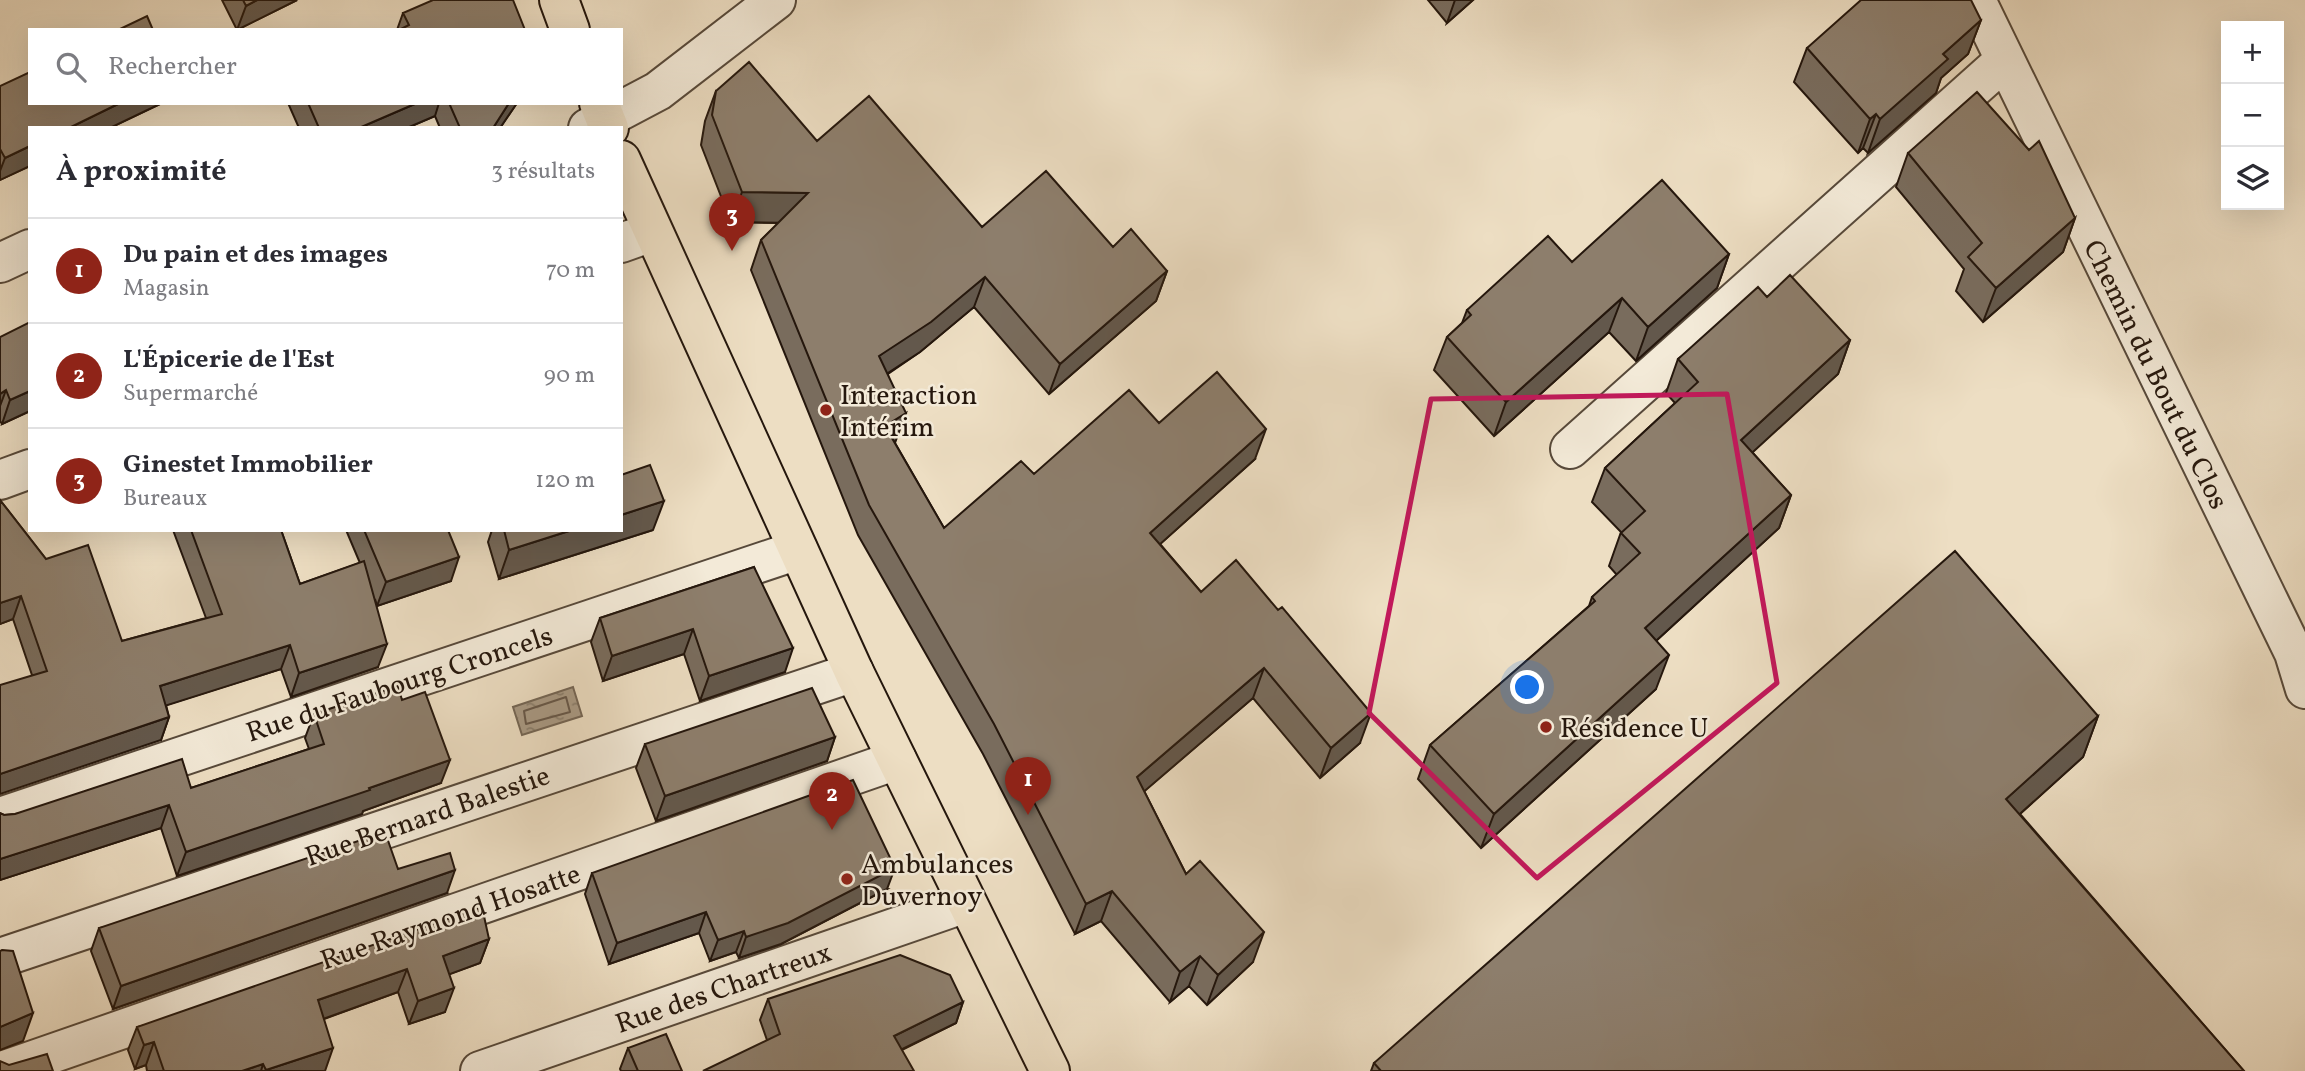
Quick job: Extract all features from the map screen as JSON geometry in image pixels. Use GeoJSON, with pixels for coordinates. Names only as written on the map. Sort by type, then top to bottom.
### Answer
{"type":"FeatureCollection","features":[{"type":"Feature","properties":{"kind":"main road"},"geometry":{"type":"LineString","coordinates":[[559,0],[569,28]]}},
{"type":"Feature","properties":{"kind":"main road"},"geometry":{"type":"LineString","coordinates":[[623,170],[636,238],[798,550],[854,672],[1050,1071]]}},
{"type":"Feature","properties":{"kind":"street"},"geometry":{"type":"LineString","coordinates":[[600,120],[658,92],[776,0]]}},
{"type":"Feature","properties":{"kind":"street","name":"Chemin du Bout du Clos"},"geometry":{"type":"LineString","coordinates":[[1976,0],[2294,653],[2305,689]]}},
{"type":"Feature","properties":{"kind":"street"},"geometry":{"type":"LineString","coordinates":[[1570,449],[2005,60]]}},
{"type":"Feature","properties":{"kind":"street"},"geometry":{"type":"LineString","coordinates":[[0,262],[28,250]]}},
{"type":"Feature","properties":{"kind":"street"},"geometry":{"type":"LineString","coordinates":[[0,480],[28,470]]}},
{"type":"Feature","properties":{"kind":"street","name":"Rue du Faubourg Croncels"},"geometry":{"type":"LineString","coordinates":[[0,817],[798,550]]}},
{"type":"Feature","properties":{"kind":"street","name":"Rue Bernard Balestie"},"geometry":{"type":"LineString","coordinates":[[0,958],[854,672]]}},
{"type":"Feature","properties":{"kind":"street","name":"Rue Raymond Hosatte"},"geometry":{"type":"LineString","coordinates":[[2,1071],[897,760]]}},
{"type":"Feature","properties":{"kind":"street","name":"Rue des Chartreux"},"geometry":{"type":"LineString","coordinates":[[480,1071],[967,903]]}},
{"type":"Feature","properties":{"kind":"highlighted area"},"geometry":{"type":"Polygon","coordinates":[[[1727,394],[1777,683],[1537,878],[1369,713],[1431,399],[1727,394]]]}},
{"type":"Feature","properties":{"kind":"water"},"geometry":{"type":"Polygon","coordinates":[[[573,687],[582,716],[522,735],[513,707],[573,687]]]}},
{"type":"Feature","properties":{"kind":"building"},"geometry":{"type":"Polygon","coordinates":[[[243,0],[257,0],[246,6],[243,0]]]}},
{"type":"Feature","properties":{"kind":"building"},"geometry":{"type":"Polygon","coordinates":[[[433,0],[513,0],[524,28],[403,28],[409,25],[403,13],[433,0]]]}},
{"type":"Feature","properties":{"kind":"building"},"geometry":{"type":"Polygon","coordinates":[[[1861,0],[1971,0],[1981,20],[1943,54],[1948,59],[1880,119],[1876,114],[1870,119],[1807,48],[1861,0]]]}},
{"type":"Feature","properties":{"kind":"building"},"geometry":{"type":"Polygon","coordinates":[[[147,16],[152,28],[122,28],[147,16]]]}},
{"type":"Feature","properties":{"kind":"building"},"geometry":{"type":"Polygon","coordinates":[[[749,62],[817,141],[869,96],[982,227],[1046,171],[1113,247],[1131,229],[1167,271],[1060,364],[985,277],[931,322],[879,356],[906,413],[885,426],[944,528],[1021,461],[1034,474],[1129,390],[1159,423],[1217,372],[1266,429],[1150,533],[1201,592],[1236,560],[1278,610],[1282,607],[1371,713],[1331,748],[1264,668],[1137,777],[1186,874],[1200,861],[1264,932],[1218,975],[1200,956],[1180,972],[1112,891],[1086,904],[994,724],[869,505],[761,240],[808,193],[742,192],[712,115],[716,91],[749,62]]]}},
{"type":"Feature","properties":{"kind":"building"},"geometry":{"type":"Polygon","coordinates":[[[28,73],[28,105],[116,105],[73,126],[28,126],[28,147],[5,158],[0,149],[0,86],[28,73]]]}},
{"type":"Feature","properties":{"kind":"building"},"geometry":{"type":"Polygon","coordinates":[[[1977,92],[2029,150],[2039,141],[2075,218],[1996,288],[1968,257],[1982,243],[1908,153],[1977,92]]]}},
{"type":"Feature","properties":{"kind":"building"},"geometry":{"type":"Polygon","coordinates":[[[309,105],[412,105],[364,126],[318,126],[309,105]]]}},
{"type":"Feature","properties":{"kind":"building"},"geometry":{"type":"Polygon","coordinates":[[[450,105],[508,105],[494,126],[459,126],[450,105]]]}},
{"type":"Feature","properties":{"kind":"building"},"geometry":{"type":"Polygon","coordinates":[[[1662,180],[1729,254],[1648,327],[1622,298],[1506,402],[1447,337],[1471,315],[1467,310],[1548,236],[1572,262],[1662,180]]]}},
{"type":"Feature","properties":{"kind":"building"},"geometry":{"type":"Polygon","coordinates":[[[1790,275],[1850,340],[1741,440],[1791,495],[1645,628],[1669,655],[1494,814],[1430,745],[1595,601],[1592,597],[1640,553],[1621,533],[1645,511],[1605,468],[1698,382],[1678,359],[1758,287],[1767,297],[1790,275]]]}},
{"type":"Feature","properties":{"kind":"building"},"geometry":{"type":"Polygon","coordinates":[[[28,323],[28,392],[10,400],[6,390],[0,394],[0,337],[28,323]]]}},
{"type":"Feature","properties":{"kind":"building"},"geometry":{"type":"Polygon","coordinates":[[[650,465],[664,501],[623,514],[623,474],[650,465]]]}},
{"type":"Feature","properties":{"kind":"building"},"geometry":{"type":"Polygon","coordinates":[[[0,500],[46,559],[88,545],[122,641],[222,614],[192,532],[282,532],[300,584],[364,561],[387,644],[299,673],[290,645],[160,686],[169,717],[0,774],[0,685],[47,671],[21,596],[0,603],[0,500]]]}},
{"type":"Feature","properties":{"kind":"building"},"geometry":{"type":"Polygon","coordinates":[[[365,532],[449,532],[459,557],[386,582],[365,532]]]}},
{"type":"Feature","properties":{"kind":"building"},"geometry":{"type":"Polygon","coordinates":[[[504,532],[566,532],[509,550],[504,532]]]}},
{"type":"Feature","properties":{"kind":"building"},"geometry":{"type":"Polygon","coordinates":[[[1955,551],[2098,716],[2006,799],[2244,1071],[1381,1071],[1374,1063],[1955,551]]]}},
{"type":"Feature","properties":{"kind":"building"},"geometry":{"type":"Polygon","coordinates":[[[754,567],[793,648],[709,676],[693,629],[612,656],[600,618],[754,567]]]}},
{"type":"Feature","properties":{"kind":"building"},"geometry":{"type":"Polygon","coordinates":[[[398,686],[402,700],[425,692],[450,760],[186,852],[169,805],[0,859],[0,813],[15,814],[182,759],[191,788],[324,744],[314,714],[398,686]]]}},
{"type":"Feature","properties":{"kind":"building"},"geometry":{"type":"Polygon","coordinates":[[[812,688],[835,737],[665,796],[645,744],[812,688]]]}},
{"type":"Feature","properties":{"kind":"building"},"geometry":{"type":"Polygon","coordinates":[[[853,780],[895,868],[788,923],[746,937],[744,931],[718,940],[706,912],[617,943],[592,873],[853,780]]]}},
{"type":"Feature","properties":{"kind":"building"},"geometry":{"type":"Polygon","coordinates":[[[385,832],[398,869],[450,853],[455,870],[121,986],[99,928],[385,832]]]}},
{"type":"Feature","properties":{"kind":"building"},"geometry":{"type":"Polygon","coordinates":[[[482,907],[489,939],[443,956],[454,988],[418,1001],[407,969],[318,1000],[333,1048],[266,1070],[263,1064],[242,1071],[164,1071],[154,1042],[144,1045],[137,1027],[482,907]]]}},
{"type":"Feature","properties":{"kind":"building"},"geometry":{"type":"Polygon","coordinates":[[[0,951],[13,951],[33,1013],[0,1027],[0,951]]]}},
{"type":"Feature","properties":{"kind":"building"},"geometry":{"type":"Polygon","coordinates":[[[900,955],[950,975],[963,1002],[894,1036],[914,1071],[703,1071],[780,1034],[768,999],[900,955]]]}},
{"type":"Feature","properties":{"kind":"building"},"geometry":{"type":"Polygon","coordinates":[[[666,1034],[682,1071],[638,1071],[628,1048],[666,1034]]]}},
{"type":"Feature","properties":{"kind":"building"},"geometry":{"type":"Polygon","coordinates":[[[47,1054],[53,1071],[0,1071],[0,1061],[9,1065],[47,1054]]]}},
{"type":"Feature","properties":{"kind":"place","name":"Ginestet Immobilier"},"geometry":{"type":"Point","coordinates":[732,251]}},
{"type":"Feature","properties":{"kind":"place","name":"Interaction Intérim"},"geometry":{"type":"Point","coordinates":[826,410]}},
{"type":"Feature","properties":{"kind":"place","name":"Résidence U"},"geometry":{"type":"Point","coordinates":[1546,727]}},
{"type":"Feature","properties":{"kind":"place","name":"Du pain et des images"},"geometry":{"type":"Point","coordinates":[1028,815]}},
{"type":"Feature","properties":{"kind":"place","name":"L'Épicerie de l'Est"},"geometry":{"type":"Point","coordinates":[832,830]}},
{"type":"Feature","properties":{"kind":"place","name":"Ambulances Duvernoy"},"geometry":{"type":"Point","coordinates":[847,879]}}]}
